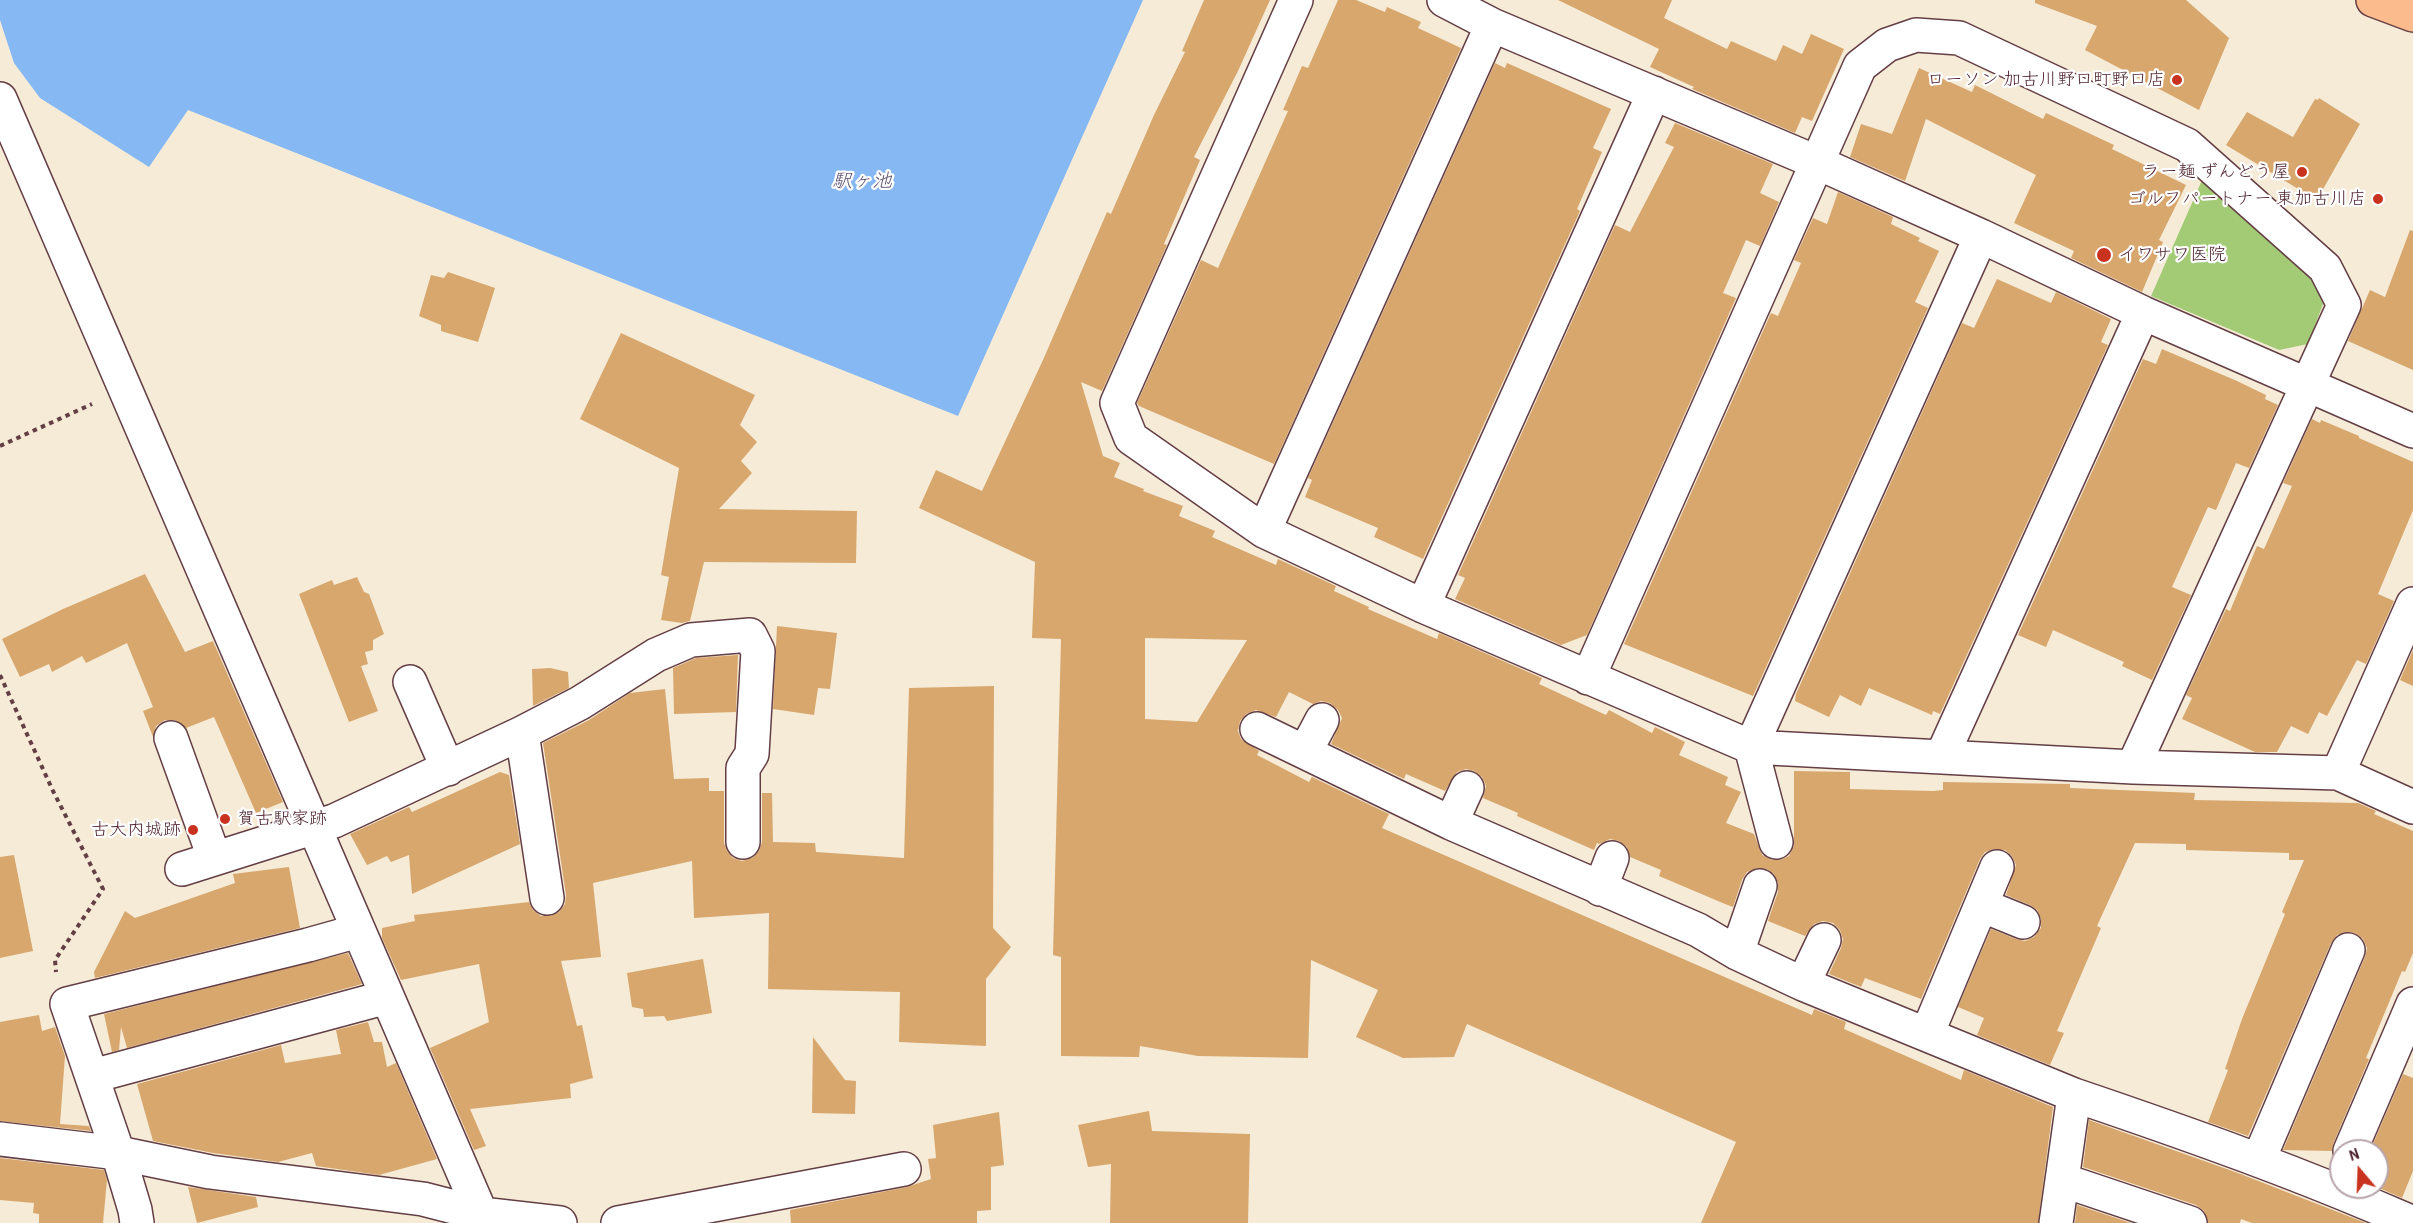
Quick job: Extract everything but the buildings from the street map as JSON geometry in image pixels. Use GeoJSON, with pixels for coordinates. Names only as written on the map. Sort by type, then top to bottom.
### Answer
{"type":"FeatureCollection","features":[{"type":"Feature","properties":{"kind":"highway"},"geometry":{"type":"LineString","coordinates":[[2373,0],[2413,15]]}},
{"type":"Feature","properties":{"kind":"street"},"geometry":{"type":"LineString","coordinates":[[1296,0],[1117,403],[1131,438],[1264,531],[1423,606],[1751,747],[2133,766],[2337,773],[2413,807]]}},
{"type":"Feature","properties":{"kind":"street"},"geometry":{"type":"LineString","coordinates":[[1444,0],[1492,25],[1816,162],[1981,236],[2143,313],[2413,431]]}},
{"type":"Feature","properties":{"kind":"street"},"geometry":{"type":"LineString","coordinates":[[1264,531],[1492,25]]}},
{"type":"Feature","properties":{"kind":"street"},"geometry":{"type":"LineString","coordinates":[[1588,678],[1860,66],[1887,45],[1916,36],[1959,38],[2187,146],[2325,268],[2344,305],[2133,766]]}},
{"type":"Feature","properties":{"kind":"street"},"geometry":{"type":"LineString","coordinates":[[1423,606],[1654,93]]}},
{"type":"Feature","properties":{"kind":"street"},"geometry":{"type":"LineString","coordinates":[[0,99],[483,1218]]}},
{"type":"Feature","properties":{"kind":"street"},"geometry":{"type":"LineString","coordinates":[[1776,842],[1751,747],[1981,236]]}},
{"type":"Feature","properties":{"kind":"street"},"geometry":{"type":"LineString","coordinates":[[1942,756],[2143,313]]}},
{"type":"Feature","properties":{"kind":"street"},"geometry":{"type":"LineString","coordinates":[[2337,773],[2412,612]]}},
{"type":"Feature","properties":{"kind":"street"},"geometry":{"type":"LineString","coordinates":[[182,869],[214,857],[316,827],[448,770],[580,703],[656,655],[691,640],[750,635],[758,651],[752,754],[743,768],[743,842]]}},
{"type":"Feature","properties":{"kind":"street"},"geometry":{"type":"LineString","coordinates":[[410,682],[448,770]]}},
{"type":"Feature","properties":{"kind":"street"},"geometry":{"type":"LineString","coordinates":[[1305,752],[1322,720]]}},
{"type":"Feature","properties":{"kind":"street"},"geometry":{"type":"LineString","coordinates":[[1257,729],[1451,824],[1698,930],[1737,953],[1803,984],[2074,1095],[2259,1159],[2329,1178]]}},
{"type":"Feature","properties":{"kind":"street"},"geometry":{"type":"LineString","coordinates":[[522,733],[547,898]]}},
{"type":"Feature","properties":{"kind":"street"},"geometry":{"type":"LineString","coordinates":[[171,738],[214,857]]}},
{"type":"Feature","properties":{"kind":"street"},"geometry":{"type":"LineString","coordinates":[[1451,824],[1467,788]]}},
{"type":"Feature","properties":{"kind":"street"},"geometry":{"type":"LineString","coordinates":[[1600,889],[1612,858]]}},
{"type":"Feature","properties":{"kind":"street"},"geometry":{"type":"LineString","coordinates":[[1926,1034],[1997,867]]}},
{"type":"Feature","properties":{"kind":"street"},"geometry":{"type":"LineString","coordinates":[[1737,953],[1760,886]]}},
{"type":"Feature","properties":{"kind":"street"},"geometry":{"type":"LineString","coordinates":[[1981,905],[2023,922]]}},
{"type":"Feature","properties":{"kind":"street"},"geometry":{"type":"LineString","coordinates":[[137,1223],[118,1153],[67,1004],[358,931]]}},
{"type":"Feature","properties":{"kind":"street"},"geometry":{"type":"LineString","coordinates":[[1803,984],[1824,940]]}},
{"type":"Feature","properties":{"kind":"street"},"geometry":{"type":"LineString","coordinates":[[2259,1159],[2348,950]]}},
{"type":"Feature","properties":{"kind":"street"},"geometry":{"type":"LineString","coordinates":[[93,1076],[387,997]]}},
{"type":"Feature","properties":{"kind":"street"},"geometry":{"type":"LineString","coordinates":[[2356,1139],[2405,1044],[2413,1004]]}},
{"type":"Feature","properties":{"kind":"street"},"geometry":{"type":"LineString","coordinates":[[2056,1223],[2074,1095]]}},
{"type":"Feature","properties":{"kind":"street"},"geometry":{"type":"LineString","coordinates":[[0,1139],[118,1153],[210,1172],[423,1199],[483,1218],[560,1223]]}},
{"type":"Feature","properties":{"kind":"street"},"geometry":{"type":"LineString","coordinates":[[618,1223],[904,1169]]}},
{"type":"Feature","properties":{"kind":"street"},"geometry":{"type":"LineString","coordinates":[[2062,1180],[2190,1223]]}},
{"type":"Feature","properties":{"kind":"street"},"geometry":{"type":"LineString","coordinates":[[2371,1199],[2413,1223]]}},
{"type":"Feature","properties":{"kind":"path"},"geometry":{"type":"LineString","coordinates":[[0,446],[126,389]]}},
{"type":"Feature","properties":{"kind":"path"},"geometry":{"type":"LineString","coordinates":[[0,675],[54,791],[104,889],[56,960],[56,976],[67,1004]]}},
{"type":"Feature","properties":{"kind":"green space"},"geometry":{"type":"Polygon","coordinates":[[[2203,178],[2291,252],[2326,296],[2308,344],[2279,350],[2151,296],[2203,178]]]}},
{"type":"Feature","properties":{"kind":"water","name":"駅ヶ池"},"geometry":{"type":"Polygon","coordinates":[[[0,0],[1143,0],[958,416],[188,110],[149,167],[40,98],[14,63],[0,20],[0,0]]]}},
{"type":"Feature","properties":{"kind":"place","name":"ローソン 加古川野口町野口店"},"geometry":{"type":"Point","coordinates":[2177,80]}},
{"type":"Feature","properties":{"kind":"place","name":"ラー麺 ずんどう屋"},"geometry":{"type":"Point","coordinates":[2302,172]}},
{"type":"Feature","properties":{"kind":"place","name":"ゴルフパートナー 東加古川店"},"geometry":{"type":"Point","coordinates":[2378,199]}},
{"type":"Feature","properties":{"kind":"place","name":"イワサワ医院"},"geometry":{"type":"Point","coordinates":[2104,255]}},
{"type":"Feature","properties":{"kind":"place","name":"賀古駅家跡"},"geometry":{"type":"Point","coordinates":[225,819]}},
{"type":"Feature","properties":{"kind":"place","name":"古大内城跡"},"geometry":{"type":"Point","coordinates":[193,830]}}]}
